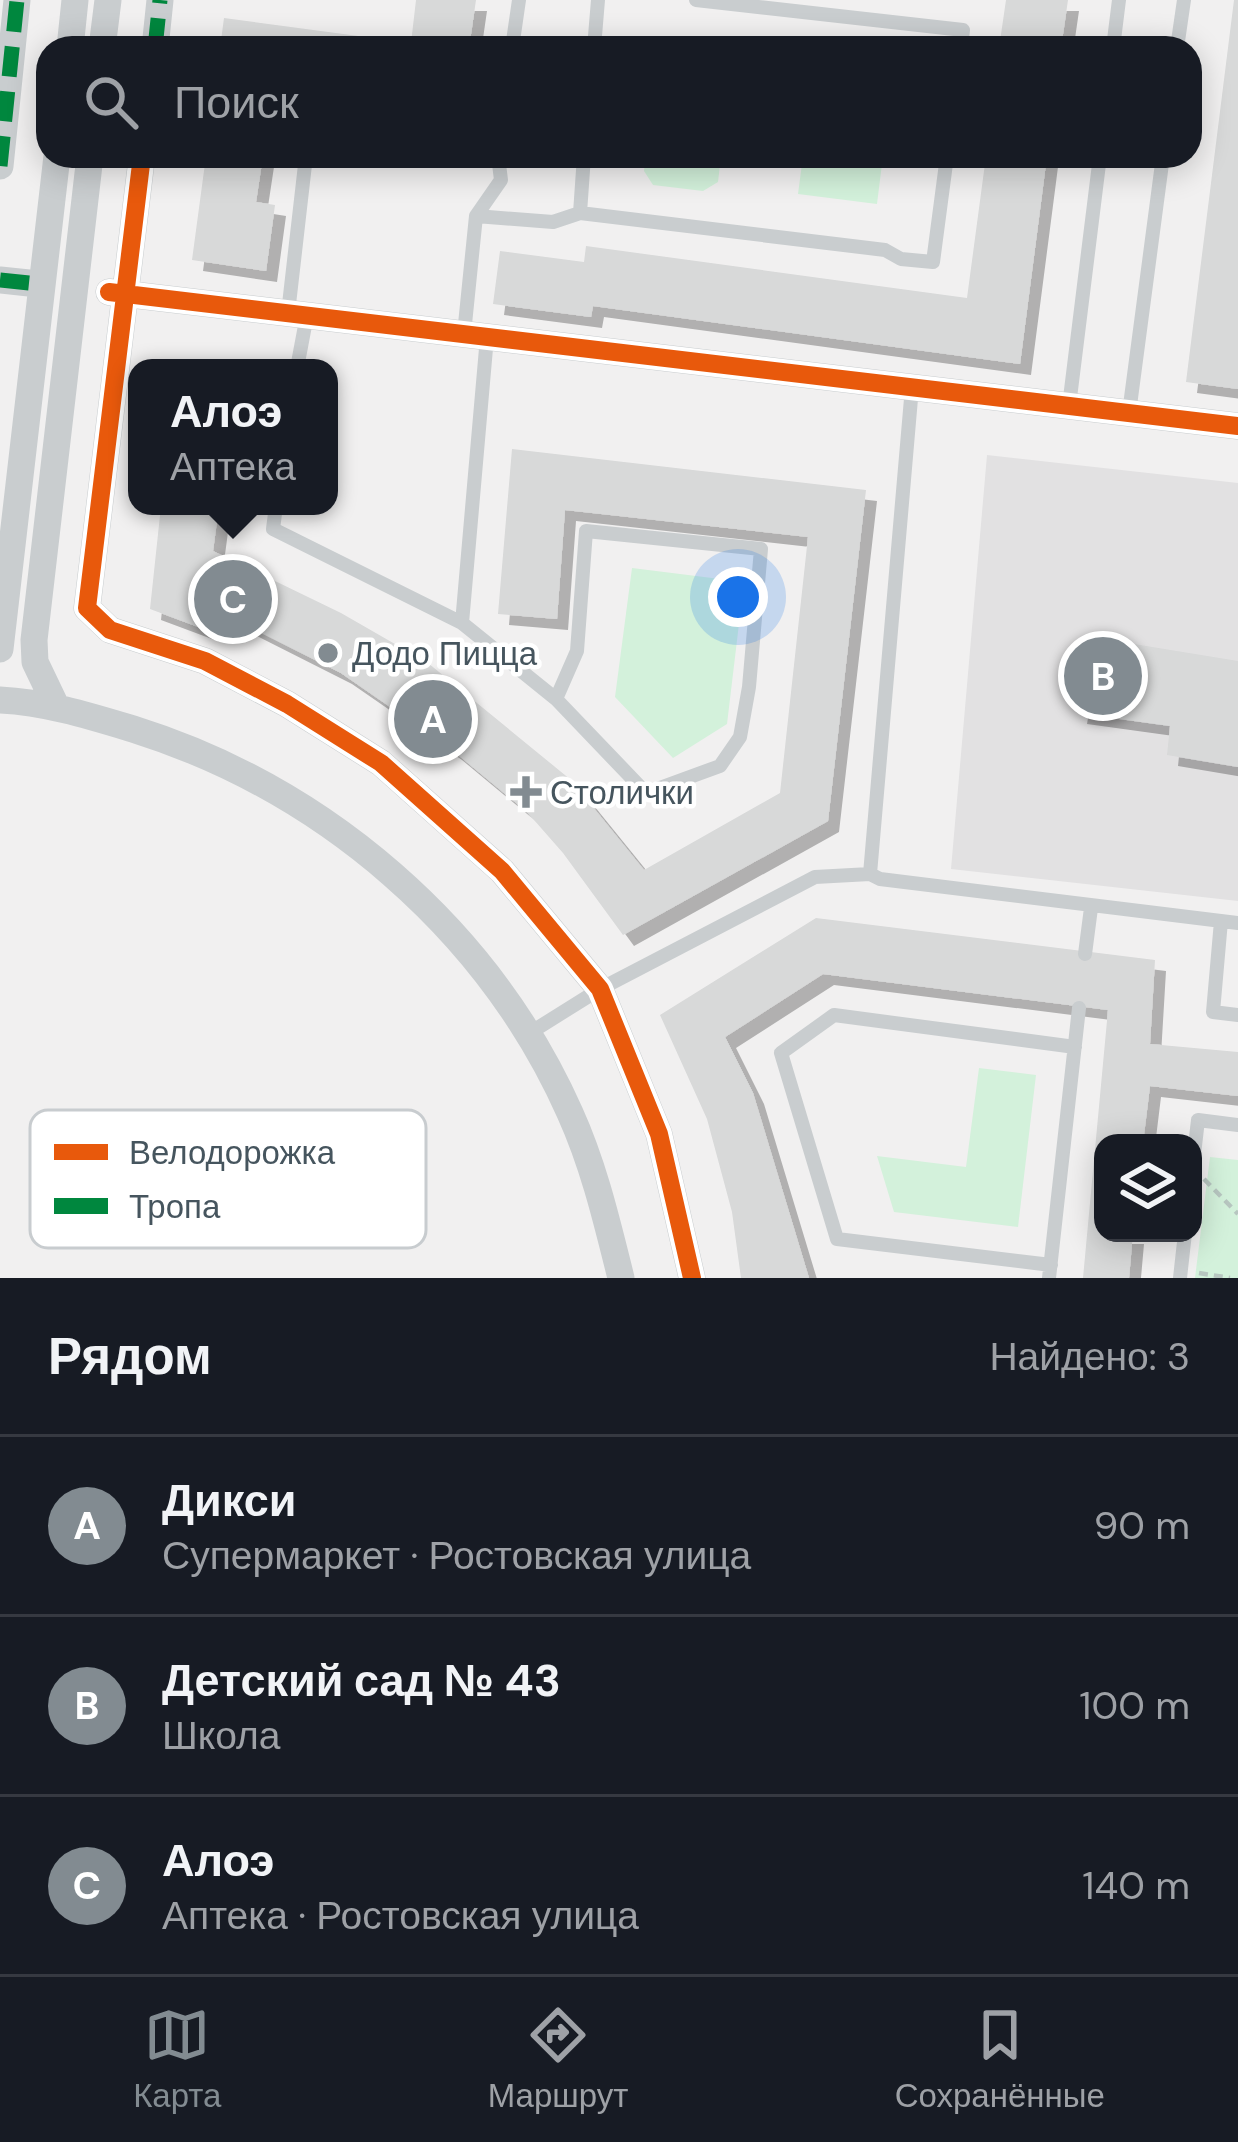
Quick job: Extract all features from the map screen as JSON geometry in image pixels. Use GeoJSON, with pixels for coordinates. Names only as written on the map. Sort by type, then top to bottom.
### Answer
{"type":"FeatureCollection","features":[{"type":"Feature","properties":{"kind":"street"},"geometry":{"type":"LineString","coordinates":[[0,166],[17,0]]}},
{"type":"Feature","properties":{"kind":"street"},"geometry":{"type":"LineString","coordinates":[[71,36],[75,0]]}},
{"type":"Feature","properties":{"kind":"street"},"geometry":{"type":"LineString","coordinates":[[104,36],[108,0]]}},
{"type":"Feature","properties":{"kind":"street"},"geometry":{"type":"LineString","coordinates":[[156,36],[160,0]]}},
{"type":"Feature","properties":{"kind":"street"},"geometry":{"type":"LineString","coordinates":[[0,649],[24,283],[54,168]]}},
{"type":"Feature","properties":{"kind":"street"},"geometry":{"type":"LineString","coordinates":[[57,708],[35,662],[34,640],[89,168]]}},
{"type":"Feature","properties":{"kind":"street"},"geometry":{"type":"LineString","coordinates":[[140,168],[117,293],[88,608],[110,630],[206,661],[287,704],[381,763],[502,871],[600,989],[659,1134],[692,1278]]}},
{"type":"Feature","properties":{"kind":"street"},"geometry":{"type":"LineString","coordinates":[[117,293],[1238,426]]}},
{"type":"Feature","properties":{"kind":"street"},"geometry":{"type":"LineString","coordinates":[[0,700],[57,708],[180,744],[263,782],[341,832],[428,908],[475,958],[528,1034],[570,1113],[602,1197],[621,1278]]}},
{"type":"Feature","properties":{"kind":"lane"},"geometry":{"type":"LineString","coordinates":[[514,36],[519,0]]}},
{"type":"Feature","properties":{"kind":"lane"},"geometry":{"type":"LineString","coordinates":[[595,36],[598,0]]}},
{"type":"Feature","properties":{"kind":"lane"},"geometry":{"type":"LineString","coordinates":[[696,0],[963,31],[962,36]]}},
{"type":"Feature","properties":{"kind":"lane"},"geometry":{"type":"LineString","coordinates":[[1115,36],[1119,0]]}},
{"type":"Feature","properties":{"kind":"lane"},"geometry":{"type":"LineString","coordinates":[[1179,36],[1184,0]]}},
{"type":"Feature","properties":{"kind":"lane"},"geometry":{"type":"LineString","coordinates":[[297,359],[305,168]]}},
{"type":"Feature","properties":{"kind":"lane"},"geometry":{"type":"LineString","coordinates":[[462,623],[476,216],[501,180],[500,168]]}},
{"type":"Feature","properties":{"kind":"lane"},"geometry":{"type":"LineString","coordinates":[[580,213],[583,168]]}},
{"type":"Feature","properties":{"kind":"lane"},"geometry":{"type":"LineString","coordinates":[[476,216],[553,222],[580,213],[885,250],[902,260],[933,262],[945,168]]}},
{"type":"Feature","properties":{"kind":"lane"},"geometry":{"type":"LineString","coordinates":[[1069,406],[1099,168]]}},
{"type":"Feature","properties":{"kind":"lane"},"geometry":{"type":"LineString","coordinates":[[1129,413],[1161,168]]}},
{"type":"Feature","properties":{"kind":"lane"},"geometry":{"type":"LineString","coordinates":[[24,283],[117,293]]}},
{"type":"Feature","properties":{"kind":"lane"},"geometry":{"type":"LineString","coordinates":[[870,874],[912,387]]}},
{"type":"Feature","properties":{"kind":"lane"},"geometry":{"type":"LineString","coordinates":[[275,515],[273,529],[462,623],[556,699],[646,793],[720,766],[740,737],[761,549],[586,532],[577,651],[556,699]]}},
{"type":"Feature","properties":{"kind":"lane"},"geometry":{"type":"LineString","coordinates":[[528,1034],[600,989],[815,877],[870,874],[1090,908],[1238,923]]}},
{"type":"Feature","properties":{"kind":"lane"},"geometry":{"type":"LineString","coordinates":[[1085,954],[1090,908]]}},
{"type":"Feature","properties":{"kind":"lane"},"geometry":{"type":"LineString","coordinates":[[1221,921],[1213,1012],[1238,1016]]}},
{"type":"Feature","properties":{"kind":"lane"},"geometry":{"type":"LineString","coordinates":[[1075,1047],[834,1015],[781,1053],[837,1239],[1050,1271],[1075,1047],[1079,1008]]}},
{"type":"Feature","properties":{"kind":"lane"},"geometry":{"type":"LineString","coordinates":[[1196,1134],[1198,1120],[1238,1125]]}},
{"type":"Feature","properties":{"kind":"lane"},"geometry":{"type":"LineString","coordinates":[[1181,1274],[1184,1242]]}},
{"type":"Feature","properties":{"kind":"path"},"geometry":{"type":"LineString","coordinates":[[1202,1176],[1238,1214]]}},
{"type":"Feature","properties":{"kind":"path"},"geometry":{"type":"LineString","coordinates":[[1181,1274],[1230,1278]]}},
{"type":"Feature","properties":{"kind":"shaded area"},"geometry":{"type":"Polygon","coordinates":[[[987,455],[1238,483],[1238,901],[951,869],[987,455]]]}},
{"type":"Feature","properties":{"kind":"green space"},"geometry":{"type":"Polygon","coordinates":[[[720,168],[718,182],[703,191],[653,185],[644,171],[720,168]]]}},
{"type":"Feature","properties":{"kind":"green space"},"geometry":{"type":"Polygon","coordinates":[[[801,168],[882,168],[877,204],[798,194],[801,168]]]}},
{"type":"Feature","properties":{"kind":"green space"},"geometry":{"type":"Polygon","coordinates":[[[632,568],[744,582],[727,724],[673,758],[615,697],[632,568]]]}},
{"type":"Feature","properties":{"kind":"green space"},"geometry":{"type":"Polygon","coordinates":[[[979,1068],[1036,1075],[1018,1227],[894,1212],[877,1156],[966,1167],[979,1068]]]}},
{"type":"Feature","properties":{"kind":"green space"},"geometry":{"type":"Polygon","coordinates":[[[1210,1157],[1238,1160],[1238,1278],[1195,1278],[1210,1157]]]}},
{"type":"Feature","properties":{"kind":"building"},"geometry":{"type":"Polygon","coordinates":[[[416,0],[476,0],[471,36],[412,36],[416,0]]]}},
{"type":"Feature","properties":{"kind":"building"},"geometry":{"type":"Polygon","coordinates":[[[1006,0],[1068,0],[1063,36],[1001,36],[1006,0]]]}},
{"type":"Feature","properties":{"kind":"building"},"geometry":{"type":"Polygon","coordinates":[[[1234,0],[1238,0],[1238,389],[1186,382],[1234,0]]]}},
{"type":"Feature","properties":{"kind":"building"},"geometry":{"type":"Polygon","coordinates":[[[224,18],[359,36],[222,36],[224,18]]]}},
{"type":"Feature","properties":{"kind":"building"},"geometry":{"type":"Polygon","coordinates":[[[204,168],[261,168],[256,202],[275,205],[266,271],[192,260],[204,168]]]}},
{"type":"Feature","properties":{"kind":"building"},"geometry":{"type":"Polygon","coordinates":[[[984,168],[1045,168],[1020,364],[593,306],[591,317],[493,304],[500,251],[584,262],[586,246],[967,298],[984,168]]]}},
{"type":"Feature","properties":{"kind":"building"},"geometry":{"type":"Polygon","coordinates":[[[512,449],[866,490],[828,821],[623,935],[527,812],[451,749],[341,673],[216,610],[209,631],[150,609],[160,515],[218,515],[213,551],[341,613],[428,663],[571,780],[644,870],[780,793],[808,537],[565,510],[557,619],[498,614],[512,449]]]}},
{"type":"Feature","properties":{"kind":"building"},"geometry":{"type":"Polygon","coordinates":[[[1134,644],[1238,661],[1238,767],[1167,755],[1170,726],[1076,713],[1087,647],[1132,655],[1134,644]]]}},
{"type":"Feature","properties":{"kind":"building"},"geometry":{"type":"Polygon","coordinates":[[[816,918],[1155,960],[1150,1044],[1238,1052],[1238,1096],[1150,1086],[1144,1134],[1096,1134],[1108,1010],[823,974],[725,1037],[753,1093],[809,1278],[741,1278],[732,1212],[707,1119],[660,1015],[816,918]]]}},
{"type":"Feature","properties":{"kind":"building"},"geometry":{"type":"Polygon","coordinates":[[[1094,1160],[1094,1242],[1132,1242],[1129,1278],[1083,1278],[1094,1160]]]}},
{"type":"Feature","properties":{"kind":"marked path"},"geometry":{"type":"LineString","coordinates":[[0,166],[17,0]]}},
{"type":"Feature","properties":{"kind":"marked path"},"geometry":{"type":"LineString","coordinates":[[156,36],[160,0]]}},
{"type":"Feature","properties":{"kind":"marked path"},"geometry":{"type":"LineString","coordinates":[[0,280],[29,283]]}},
{"type":"Feature","properties":{"kind":"cycle path"},"geometry":{"type":"LineString","coordinates":[[141,168],[87,608],[110,630],[205,661],[287,704],[381,763],[502,871],[600,989],[659,1134],[692,1278]]}},
{"type":"Feature","properties":{"kind":"cycle path"},"geometry":{"type":"LineString","coordinates":[[109,292],[1238,426]]}},
{"type":"Feature","properties":{"kind":"place","name":"Алоэ"},"geometry":{"type":"Point","coordinates":[233,599]}},
{"type":"Feature","properties":{"kind":"place","name":"Додо Пицца"},"geometry":{"type":"Point","coordinates":[328,653]}},
{"type":"Feature","properties":{"kind":"place","name":"Детский сад № 43"},"geometry":{"type":"Point","coordinates":[1103,676]}},
{"type":"Feature","properties":{"kind":"place","name":"Дикси"},"geometry":{"type":"Point","coordinates":[433,719]}},
{"type":"Feature","properties":{"kind":"place","name":"Столички"},"geometry":{"type":"Point","coordinates":[526,792]}}]}
